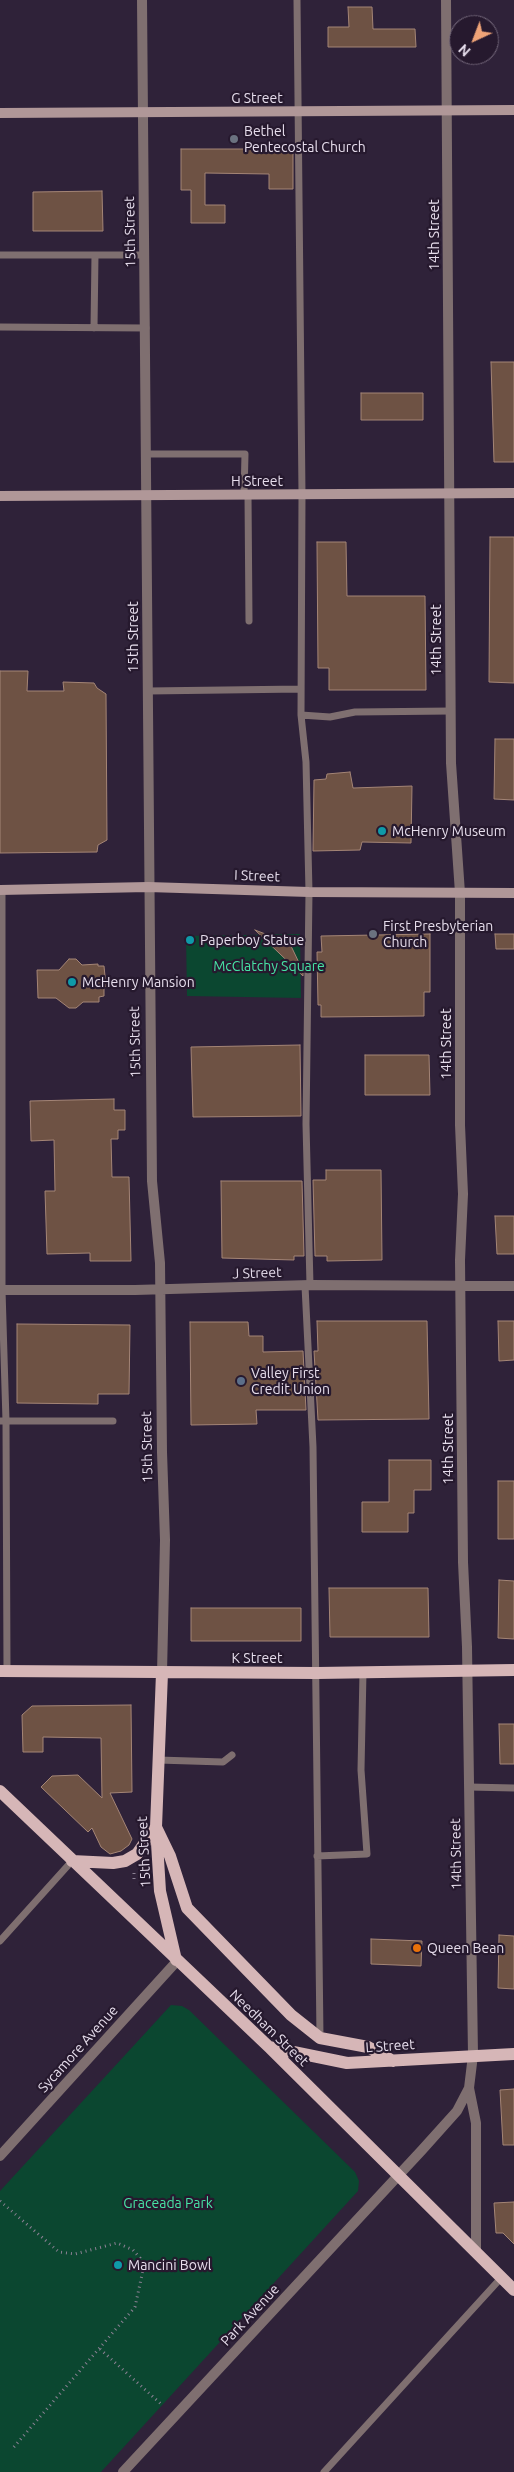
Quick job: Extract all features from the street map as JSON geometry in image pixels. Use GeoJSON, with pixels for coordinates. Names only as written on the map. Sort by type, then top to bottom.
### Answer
{"type":"FeatureCollection","features":[{"type":"Feature","properties":{"kind":"main road","name":"G Street"},"geometry":{"type":"LineString","coordinates":[[0,113],[514,110]]}},
{"type":"Feature","properties":{"kind":"main road","name":"H Street"},"geometry":{"type":"LineString","coordinates":[[0,496],[514,493]]}},
{"type":"Feature","properties":{"kind":"main road","name":"I Street"},"geometry":{"type":"LineString","coordinates":[[1,890],[148,887],[309,892],[514,893]]}},
{"type":"Feature","properties":{"kind":"main road","name":"K Street"},"geometry":{"type":"LineString","coordinates":[[4,1671],[317,1673],[514,1670]]}},
{"type":"Feature","properties":{"kind":"main road","name":"15th Street"},"geometry":{"type":"LineString","coordinates":[[162,1672],[157,1760],[156,1827],[160,1891],[176,1961]]}},
{"type":"Feature","properties":{"kind":"main road","name":"Needham Street"},"geometry":{"type":"LineString","coordinates":[[0,1791],[176,1961],[269,2047],[514,2290]]}},
{"type":"Feature","properties":{"kind":"main road"},"geometry":{"type":"LineString","coordinates":[[72,1861],[113,1863],[125,1861],[137,1854],[156,1827],[170,1856],[187,1908],[290,2015],[320,2038],[368,2046],[393,2060]]}},
{"type":"Feature","properties":{"kind":"main road","name":"L Street"},"geometry":{"type":"LineString","coordinates":[[269,2047],[347,2063],[514,2054]]}},
{"type":"Feature","properties":{"kind":"street","name":"15th Street"},"geometry":{"type":"LineString","coordinates":[[142,0],[148,454],[148,887],[152,1181],[160,1263],[165,1540],[162,1672]]}},
{"type":"Feature","properties":{"kind":"street","name":"14th Street"},"geometry":{"type":"LineString","coordinates":[[446,0],[451,762],[460,893],[460,1124],[463,1194],[460,1286],[463,1562],[467,1672],[473,2055],[469,2088],[476,2123],[476,2253]]}},
{"type":"Feature","properties":{"kind":"street","name":"J Street"},"geometry":{"type":"LineString","coordinates":[[1,1290],[160,1290],[308,1285],[514,1286]]}},
{"type":"Feature","properties":{"kind":"street","name":"Sycamore Avenue"},"geometry":{"type":"LineString","coordinates":[[0,2156],[176,1961]]}},
{"type":"Feature","properties":{"kind":"street","name":"14th Street"},"geometry":{"type":"LineString","coordinates":[[397,2176],[457,2111],[469,2088]]}},
{"type":"Feature","properties":{"kind":"street","name":"Park Avenue"},"geometry":{"type":"LineString","coordinates":[[123,2472],[397,2176]]}},
{"type":"Feature","properties":{"kind":"lane"},"geometry":{"type":"LineString","coordinates":[[297,0],[302,494],[301,715],[306,762],[309,892],[306,1124],[317,1673],[315,1755],[320,2038]]}},
{"type":"Feature","properties":{"kind":"lane"},"geometry":{"type":"LineString","coordinates":[[0,255],[145,255]]}},
{"type":"Feature","properties":{"kind":"lane"},"geometry":{"type":"LineString","coordinates":[[94,328],[95,255]]}},
{"type":"Feature","properties":{"kind":"lane"},"geometry":{"type":"LineString","coordinates":[[0,327],[146,328]]}},
{"type":"Feature","properties":{"kind":"lane"},"geometry":{"type":"LineString","coordinates":[[148,454],[245,454],[249,621]]}},
{"type":"Feature","properties":{"kind":"lane"},"geometry":{"type":"LineString","coordinates":[[148,691],[301,688]]}},
{"type":"Feature","properties":{"kind":"lane"},"geometry":{"type":"LineString","coordinates":[[301,715],[330,717],[355,712],[451,711]]}},
{"type":"Feature","properties":{"kind":"lane"},"geometry":{"type":"LineString","coordinates":[[1,890],[1,1290],[4,1671]]}},
{"type":"Feature","properties":{"kind":"lane"},"geometry":{"type":"LineString","coordinates":[[3,1421],[113,1421]]}},
{"type":"Feature","properties":{"kind":"lane"},"geometry":{"type":"LineString","coordinates":[[318,1856],[367,1854],[361,1770],[363,1672]]}},
{"type":"Feature","properties":{"kind":"lane"},"geometry":{"type":"LineString","coordinates":[[157,1760],[223,1762],[232,1755]]}},
{"type":"Feature","properties":{"kind":"lane"},"geometry":{"type":"LineString","coordinates":[[469,1787],[514,1788]]}},
{"type":"Feature","properties":{"kind":"lane"},"geometry":{"type":"LineString","coordinates":[[0,1941],[72,1861]]}},
{"type":"Feature","properties":{"kind":"lane"},"geometry":{"type":"LineString","coordinates":[[324,2472],[501,2278]]}},
{"type":"Feature","properties":{"kind":"path"},"geometry":{"type":"LineString","coordinates":[[134,1870],[134,1881]]}},
{"type":"Feature","properties":{"kind":"path"},"geometry":{"type":"LineString","coordinates":[[0,2201],[59,2252],[75,2254],[117,2243],[126,2245],[140,2258],[142,2270],[134,2307],[100,2349],[13,2448]]}},
{"type":"Feature","properties":{"kind":"path"},"geometry":{"type":"LineString","coordinates":[[100,2349],[161,2404]]}},
{"type":"Feature","properties":{"kind":"green space","name":"McClatchy Square"},"geometry":{"type":"Polygon","coordinates":[[[300,934],[301,998],[187,996],[186,936],[300,934]]]}},
{"type":"Feature","properties":{"kind":"green space","name":"Graceada Park"},"geometry":{"type":"Polygon","coordinates":[[[171,2005],[182,2006],[189,2010],[355,2172],[359,2181],[358,2191],[101,2472],[0,2472],[0,2191],[171,2005]]]}},
{"type":"Feature","properties":{"kind":"building"},"geometry":{"type":"Polygon","coordinates":[[[348,7],[372,7],[373,29],[415,29],[416,47],[328,47],[328,27],[349,27],[348,7]]]}},
{"type":"Feature","properties":{"kind":"building"},"geometry":{"type":"Polygon","coordinates":[[[181,149],[293,149],[293,189],[269,189],[269,174],[205,173],[205,205],[225,205],[225,223],[191,223],[191,190],[181,190],[181,149]]]}},
{"type":"Feature","properties":{"kind":"building"},"geometry":{"type":"Polygon","coordinates":[[[102,191],[103,231],[33,231],[33,192],[102,191]]]}},
{"type":"Feature","properties":{"kind":"building"},"geometry":{"type":"Polygon","coordinates":[[[491,362],[514,362],[514,462],[494,462],[491,362]]]}},
{"type":"Feature","properties":{"kind":"building"},"geometry":{"type":"Polygon","coordinates":[[[361,393],[423,393],[423,420],[361,420],[361,393]]]}},
{"type":"Feature","properties":{"kind":"building"},"geometry":{"type":"Polygon","coordinates":[[[490,537],[514,537],[514,683],[489,682],[490,537]]]}},
{"type":"Feature","properties":{"kind":"building"},"geometry":{"type":"Polygon","coordinates":[[[317,542],[346,542],[347,596],[425,596],[426,690],[329,690],[329,668],[318,668],[317,542]]]}},
{"type":"Feature","properties":{"kind":"building"},"geometry":{"type":"Polygon","coordinates":[[[0,671],[28,671],[27,691],[64,691],[63,682],[94,683],[97,688],[106,694],[107,840],[98,845],[97,852],[0,853],[0,671]]]}},
{"type":"Feature","properties":{"kind":"building"},"geometry":{"type":"Polygon","coordinates":[[[495,739],[514,739],[514,800],[494,799],[495,739]]]}},
{"type":"Feature","properties":{"kind":"building","name":"McHenry Museum"},"geometry":{"type":"Polygon","coordinates":[[[350,772],[353,788],[412,786],[411,843],[362,842],[360,850],[313,851],[314,780],[326,779],[327,774],[350,772]]]}},
{"type":"Feature","properties":{"kind":"building"},"geometry":{"type":"Polygon","coordinates":[[[255,930],[286,942],[291,946],[303,971],[303,976],[255,930]]]}},
{"type":"Feature","properties":{"kind":"building"},"geometry":{"type":"Polygon","coordinates":[[[430,934],[430,992],[424,992],[424,1016],[321,1017],[321,1005],[318,1005],[317,952],[322,952],[321,936],[430,934]]]}},
{"type":"Feature","properties":{"kind":"building"},"geometry":{"type":"Polygon","coordinates":[[[495,934],[514,934],[514,949],[496,949],[495,934]]]}},
{"type":"Feature","properties":{"kind":"building","name":"McHenry Mansion"},"geometry":{"type":"Polygon","coordinates":[[[69,959],[76,959],[82,965],[98,964],[98,966],[104,966],[106,986],[104,988],[104,996],[99,997],[99,1002],[83,1002],[76,1008],[69,1008],[56,998],[38,998],[37,970],[59,970],[69,959]]]}},
{"type":"Feature","properties":{"kind":"building"},"geometry":{"type":"Polygon","coordinates":[[[300,1045],[301,1116],[193,1117],[191,1047],[300,1045]]]}},
{"type":"Feature","properties":{"kind":"building"},"geometry":{"type":"Polygon","coordinates":[[[365,1055],[429,1055],[430,1095],[365,1095],[365,1055]]]}},
{"type":"Feature","properties":{"kind":"building"},"geometry":{"type":"Polygon","coordinates":[[[114,1099],[114,1110],[125,1110],[125,1130],[118,1130],[118,1139],[111,1139],[112,1177],[129,1177],[131,1261],[90,1261],[90,1253],[47,1254],[45,1191],[55,1191],[54,1140],[31,1141],[30,1101],[114,1099]]]}},
{"type":"Feature","properties":{"kind":"building"},"geometry":{"type":"Polygon","coordinates":[[[326,1170],[381,1170],[382,1260],[327,1261],[327,1256],[315,1256],[313,1180],[326,1180],[326,1170]]]}},
{"type":"Feature","properties":{"kind":"building"},"geometry":{"type":"Polygon","coordinates":[[[221,1181],[302,1181],[304,1256],[294,1256],[294,1260],[222,1258],[221,1181]]]}},
{"type":"Feature","properties":{"kind":"building"},"geometry":{"type":"Polygon","coordinates":[[[495,1216],[514,1216],[514,1254],[497,1254],[495,1216]]]}},
{"type":"Feature","properties":{"kind":"building"},"geometry":{"type":"Polygon","coordinates":[[[317,1321],[427,1321],[429,1419],[318,1420],[314,1351],[318,1351],[317,1321]]]}},
{"type":"Feature","properties":{"kind":"building"},"geometry":{"type":"Polygon","coordinates":[[[498,1321],[514,1321],[514,1360],[499,1361],[498,1321]]]}},
{"type":"Feature","properties":{"kind":"building","name":"Valley First Credit Union"},"geometry":{"type":"Polygon","coordinates":[[[190,1322],[248,1322],[249,1336],[263,1336],[263,1352],[303,1351],[306,1410],[256,1410],[257,1424],[191,1425],[190,1322]]]}},
{"type":"Feature","properties":{"kind":"building"},"geometry":{"type":"Polygon","coordinates":[[[17,1324],[130,1325],[129,1394],[98,1394],[98,1404],[17,1403],[17,1324]]]}},
{"type":"Feature","properties":{"kind":"building"},"geometry":{"type":"Polygon","coordinates":[[[389,1460],[431,1460],[431,1490],[414,1490],[414,1513],[408,1513],[408,1532],[362,1532],[362,1502],[389,1502],[389,1460]]]}},
{"type":"Feature","properties":{"kind":"building"},"geometry":{"type":"Polygon","coordinates":[[[498,1481],[514,1481],[514,1539],[498,1539],[498,1481]]]}},
{"type":"Feature","properties":{"kind":"building"},"geometry":{"type":"Polygon","coordinates":[[[499,1580],[514,1581],[514,1639],[498,1638],[499,1580]]]}},
{"type":"Feature","properties":{"kind":"building"},"geometry":{"type":"Polygon","coordinates":[[[329,1588],[428,1588],[429,1637],[330,1637],[329,1588]]]}},
{"type":"Feature","properties":{"kind":"building"},"geometry":{"type":"Polygon","coordinates":[[[191,1608],[301,1608],[301,1641],[191,1641],[191,1608]]]}},
{"type":"Feature","properties":{"kind":"building"},"geometry":{"type":"Polygon","coordinates":[[[131,1705],[132,1792],[110,1793],[132,1839],[129,1845],[121,1851],[110,1854],[101,1847],[92,1828],[88,1832],[41,1787],[52,1776],[78,1775],[102,1798],[101,1738],[43,1737],[43,1752],[23,1752],[22,1715],[32,1706],[131,1705]]]}},
{"type":"Feature","properties":{"kind":"building"},"geometry":{"type":"Polygon","coordinates":[[[499,1724],[514,1724],[514,1764],[500,1764],[499,1724]]]}},
{"type":"Feature","properties":{"kind":"building"},"geometry":{"type":"Polygon","coordinates":[[[499,1935],[514,1936],[514,1989],[498,1988],[499,1935]]]}},
{"type":"Feature","properties":{"kind":"building"},"geometry":{"type":"Polygon","coordinates":[[[371,1939],[422,1941],[421,1966],[371,1964],[371,1939]]]}},
{"type":"Feature","properties":{"kind":"building"},"geometry":{"type":"Polygon","coordinates":[[[514,2089],[514,2145],[503,2145],[500,2090],[514,2089]]]}},
{"type":"Feature","properties":{"kind":"building"},"geometry":{"type":"Polygon","coordinates":[[[514,2202],[514,2244],[503,2233],[496,2233],[494,2203],[514,2202]]]}},
{"type":"Feature","properties":{"kind":"place","name":"Bethel Pentecostal Church"},"geometry":{"type":"Point","coordinates":[234,139]}},
{"type":"Feature","properties":{"kind":"place","name":"McHenry Museum"},"geometry":{"type":"Point","coordinates":[382,831]}},
{"type":"Feature","properties":{"kind":"place","name":"First Presbyterian Church"},"geometry":{"type":"Point","coordinates":[373,934]}},
{"type":"Feature","properties":{"kind":"place","name":"Paperboy Statue"},"geometry":{"type":"Point","coordinates":[190,940]}},
{"type":"Feature","properties":{"kind":"place","name":"McHenry Mansion"},"geometry":{"type":"Point","coordinates":[72,982]}},
{"type":"Feature","properties":{"kind":"place","name":"Valley First Credit Union"},"geometry":{"type":"Point","coordinates":[241,1381]}},
{"type":"Feature","properties":{"kind":"place","name":"Queen Bean"},"geometry":{"type":"Point","coordinates":[417,1948]}},
{"type":"Feature","properties":{"kind":"place","name":"Mancini Bowl"},"geometry":{"type":"Point","coordinates":[118,2265]}}]}
